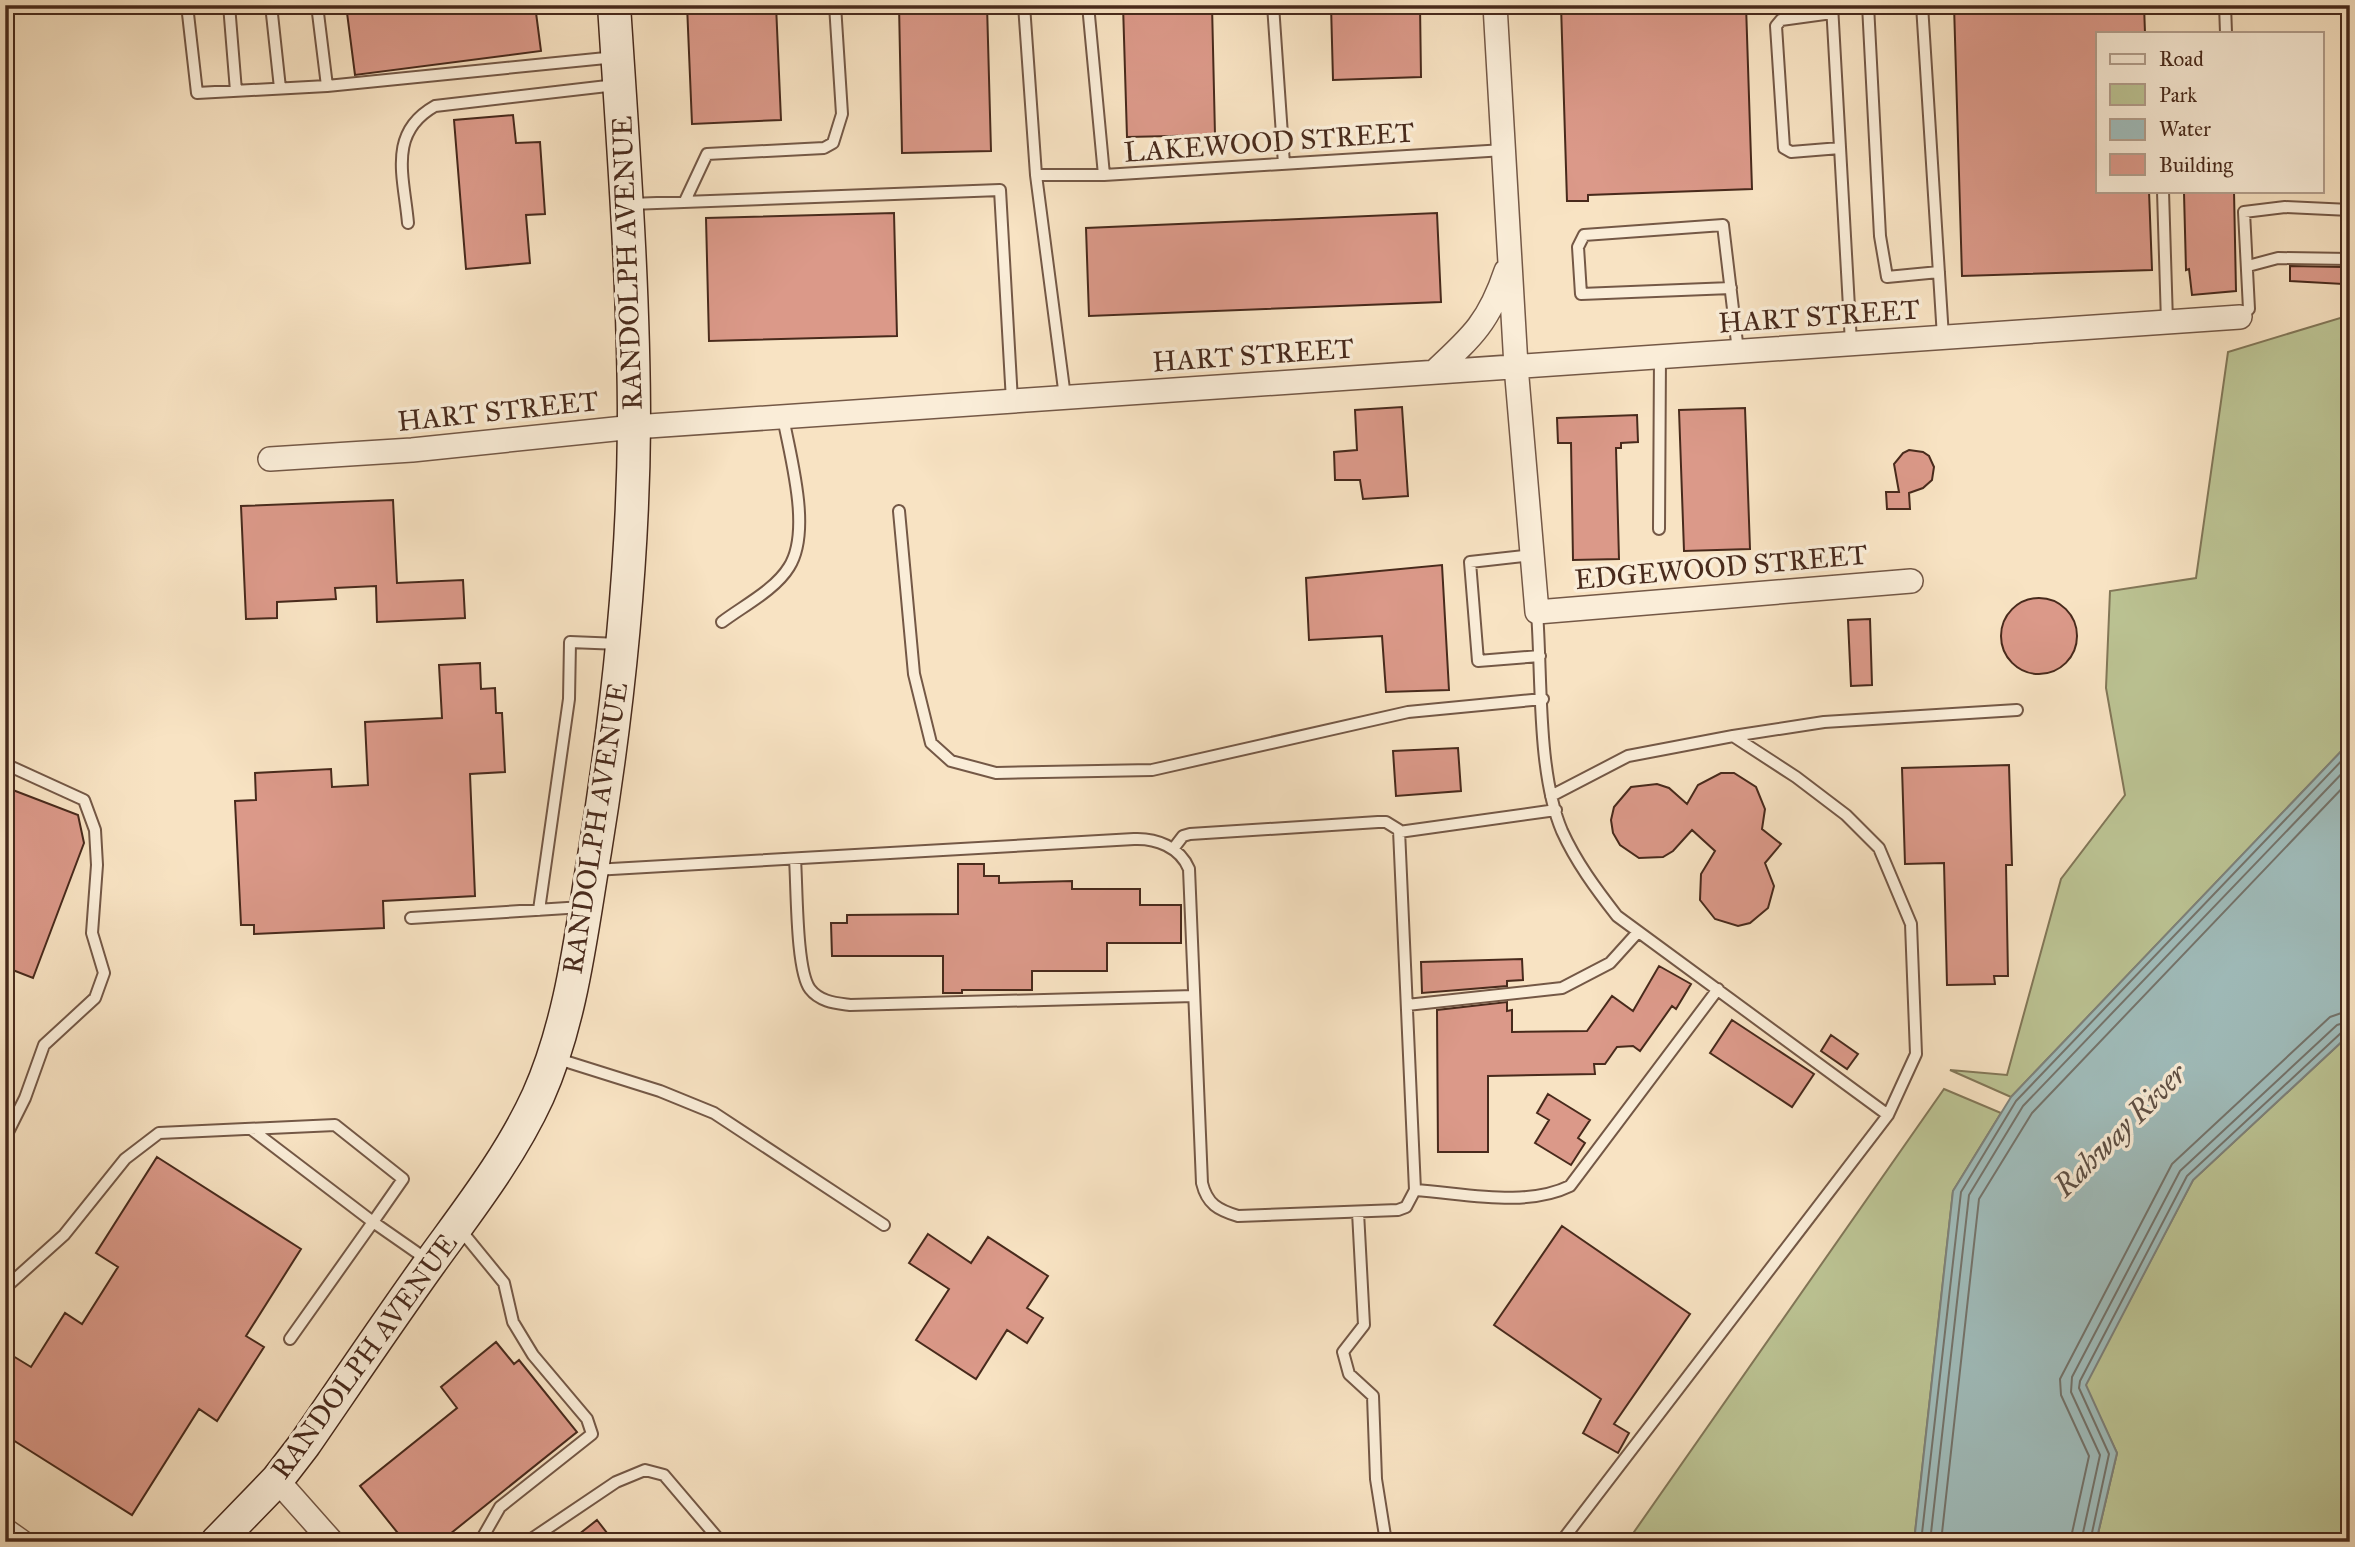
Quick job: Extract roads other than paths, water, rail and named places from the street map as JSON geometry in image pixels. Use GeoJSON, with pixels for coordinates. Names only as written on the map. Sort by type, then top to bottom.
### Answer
{"type":"FeatureCollection","features":[{"type":"Feature","properties":{"kind":"main road","name":"RANDOLPH AVENUE"},"geometry":{"type":"LineString","coordinates":[[217,1542],[277,1480],[457,1226],[519,1133],[553,1057],[567,1005],[592,870],[623,644],[634,427],[627,204],[614,5]]}},
{"type":"Feature","properties":{"kind":"street"},"geometry":{"type":"LineString","coordinates":[[1494,5],[1516,366],[1537,612]]}},
{"type":"Feature","properties":{"kind":"street"},"geometry":{"type":"LineString","coordinates":[[1434,372],[1469,339],[1494,306],[1511,257]]}},
{"type":"Feature","properties":{"kind":"street","name":"HART STREET"},"geometry":{"type":"LineString","coordinates":[[270,459],[412,450],[634,427],[2240,317]]}},
{"type":"Feature","properties":{"kind":"street","name":"EDGEWOOD STREET"},"geometry":{"type":"LineString","coordinates":[[1537,612],[1911,581]]}},
{"type":"Feature","properties":{"kind":"street"},"geometry":{"type":"LineString","coordinates":[[277,1480],[332,1542]]}},
{"type":"Feature","properties":{"kind":"street"},"geometry":{"type":"LineString","coordinates":[[5,1530],[22,1542]]}},
{"type":"Feature","properties":{"kind":"lane"},"geometry":{"type":"LineString","coordinates":[[187,5],[197,93],[618,71]]}},
{"type":"Feature","properties":{"kind":"lane"},"geometry":{"type":"LineString","coordinates":[[229,5],[236,91]]}},
{"type":"Feature","properties":{"kind":"lane"},"geometry":{"type":"LineString","coordinates":[[271,5],[280,88]]}},
{"type":"Feature","properties":{"kind":"lane"},"geometry":{"type":"LineString","coordinates":[[317,5],[327,86]]}},
{"type":"Feature","properties":{"kind":"lane"},"geometry":{"type":"LineString","coordinates":[[685,201],[708,154],[824,148],[833,143],[842,114],[835,5]]}},
{"type":"Feature","properties":{"kind":"lane"},"geometry":{"type":"LineString","coordinates":[[1024,5],[1037,175],[1065,397]]}},
{"type":"Feature","properties":{"kind":"lane"},"geometry":{"type":"LineString","coordinates":[[1088,5],[1104,175]]}},
{"type":"Feature","properties":{"kind":"lane"},"geometry":{"type":"LineString","coordinates":[[1273,5],[1284,164]]}},
{"type":"Feature","properties":{"kind":"lane"},"geometry":{"type":"LineString","coordinates":[[1868,5],[1880,236],[1887,277],[1939,272]]}},
{"type":"Feature","properties":{"kind":"lane"},"geometry":{"type":"LineString","coordinates":[[1922,5],[1943,337]]}},
{"type":"Feature","properties":{"kind":"lane"},"geometry":{"type":"LineString","coordinates":[[2225,5],[2226,32]]}},
{"type":"Feature","properties":{"kind":"lane"},"geometry":{"type":"LineString","coordinates":[[1840,148],[1791,152],[1784,148],[1776,26],[1781,20],[1832,9],[1840,148],[1851,343]]}},
{"type":"Feature","properties":{"kind":"lane"},"geometry":{"type":"LineString","coordinates":[[408,223],[401,150],[409,129],[424,112],[435,106],[618,71]]}},
{"type":"Feature","properties":{"kind":"lane","name":"LAKEWOOD STREET"},"geometry":{"type":"LineString","coordinates":[[1037,175],[1104,175],[1504,150]]}},
{"type":"Feature","properties":{"kind":"lane"},"geometry":{"type":"LineString","coordinates":[[627,204],[1000,190],[1012,401]]}},
{"type":"Feature","properties":{"kind":"lane"},"geometry":{"type":"LineString","coordinates":[[2163,192],[2167,322]]}},
{"type":"Feature","properties":{"kind":"lane"},"geometry":{"type":"LineString","coordinates":[[2240,317],[2249,309],[2244,212],[2285,207],[2350,210]]}},
{"type":"Feature","properties":{"kind":"lane"},"geometry":{"type":"LineString","coordinates":[[1731,288],[1581,294],[1578,247],[1584,235],[1724,225],[1731,288],[1738,351]]}},
{"type":"Feature","properties":{"kind":"lane"},"geometry":{"type":"LineString","coordinates":[[2248,266],[2278,258],[2350,259]]}},
{"type":"Feature","properties":{"kind":"lane"},"geometry":{"type":"LineString","coordinates":[[1658,529],[1660,356]]}},
{"type":"Feature","properties":{"kind":"lane"},"geometry":{"type":"LineString","coordinates":[[722,622],[765,591],[789,567],[795,549],[800,521],[783,417]]}},
{"type":"Feature","properties":{"kind":"lane"},"geometry":{"type":"LineString","coordinates":[[899,511],[914,674],[931,743],[951,761],[996,773],[1152,769],[1408,712],[1543,699]]}},
{"type":"Feature","properties":{"kind":"lane"},"geometry":{"type":"LineString","coordinates":[[5,537],[8,562]]}},
{"type":"Feature","properties":{"kind":"lane"},"geometry":{"type":"LineString","coordinates":[[1533,555],[1470,562],[1478,660],[1540,656]]}},
{"type":"Feature","properties":{"kind":"lane"},"geometry":{"type":"LineString","coordinates":[[1537,612],[1551,796],[1562,830],[1587,878],[1617,916],[1888,1115]]}},
{"type":"Feature","properties":{"kind":"lane"},"geometry":{"type":"LineString","coordinates":[[539,910],[569,699],[570,642],[623,644]]}},
{"type":"Feature","properties":{"kind":"lane"},"geometry":{"type":"LineString","coordinates":[[1551,796],[1628,756],[1733,736],[1824,722],[2017,710]]}},
{"type":"Feature","properties":{"kind":"lane"},"geometry":{"type":"LineString","coordinates":[[1561,1542],[1888,1115],[1916,1054],[1911,924],[1879,848],[1846,815],[1733,736]]}},
{"type":"Feature","properties":{"kind":"lane"},"geometry":{"type":"LineString","coordinates":[[5,764],[84,800],[96,830],[92,933],[104,973],[95,998],[44,1045],[25,1098],[5,1138]]}},
{"type":"Feature","properties":{"kind":"lane"},"geometry":{"type":"LineString","coordinates":[[1173,849],[1182,836],[1190,834],[1386,822],[1399,832],[1556,810]]}},
{"type":"Feature","properties":{"kind":"lane"},"geometry":{"type":"LineString","coordinates":[[592,870],[1134,839],[1157,841],[1173,849],[1186,861],[1189,869],[1202,1183],[1211,1204],[1238,1216],[1359,1212],[1398,1210],[1406,1207],[1415,1190],[1399,832]]}},
{"type":"Feature","properties":{"kind":"lane"},"geometry":{"type":"LineString","coordinates":[[795,859],[802,972],[811,991],[825,1000],[850,1005],[1195,996]]}},
{"type":"Feature","properties":{"kind":"lane"},"geometry":{"type":"LineString","coordinates":[[411,918],[585,907]]}},
{"type":"Feature","properties":{"kind":"lane"},"geometry":{"type":"LineString","coordinates":[[1407,1005],[1562,988],[1610,963],[1639,932]]}},
{"type":"Feature","properties":{"kind":"lane"},"geometry":{"type":"LineString","coordinates":[[1415,1190],[1530,1197],[1552,1195],[1570,1186],[1718,989]]}},
{"type":"Feature","properties":{"kind":"lane"},"geometry":{"type":"LineString","coordinates":[[553,1057],[660,1091],[714,1113],[884,1225]]}},
{"type":"Feature","properties":{"kind":"lane"},"geometry":{"type":"LineString","coordinates":[[5,1288],[64,1235],[125,1159],[159,1133],[335,1125],[403,1179],[290,1339]]}},
{"type":"Feature","properties":{"kind":"lane"},"geometry":{"type":"LineString","coordinates":[[251,1129],[373,1222],[431,1262]]}},
{"type":"Feature","properties":{"kind":"lane"},"geometry":{"type":"LineString","coordinates":[[1359,1212],[1364,1325],[1343,1352],[1349,1374],[1373,1396],[1376,1479],[1386,1542]]}},
{"type":"Feature","properties":{"kind":"lane"},"geometry":{"type":"LineString","coordinates":[[457,1226],[505,1283],[513,1322],[533,1355],[587,1419],[592,1434],[500,1507],[480,1542]]}},
{"type":"Feature","properties":{"kind":"lane"},"geometry":{"type":"LineString","coordinates":[[527,1542],[616,1482],[645,1469],[664,1475],[721,1542]]}},
{"type":"Feature","properties":{"kind":"water","name":"Rahway River"},"geometry":{"type":"Polygon","coordinates":[[[2350,742],[2350,1034],[2193,1180],[2086,1385],[2117,1453],[2096,1542],[1914,1542],[1953,1191],[2011,1097],[2350,742]]]}}]}
